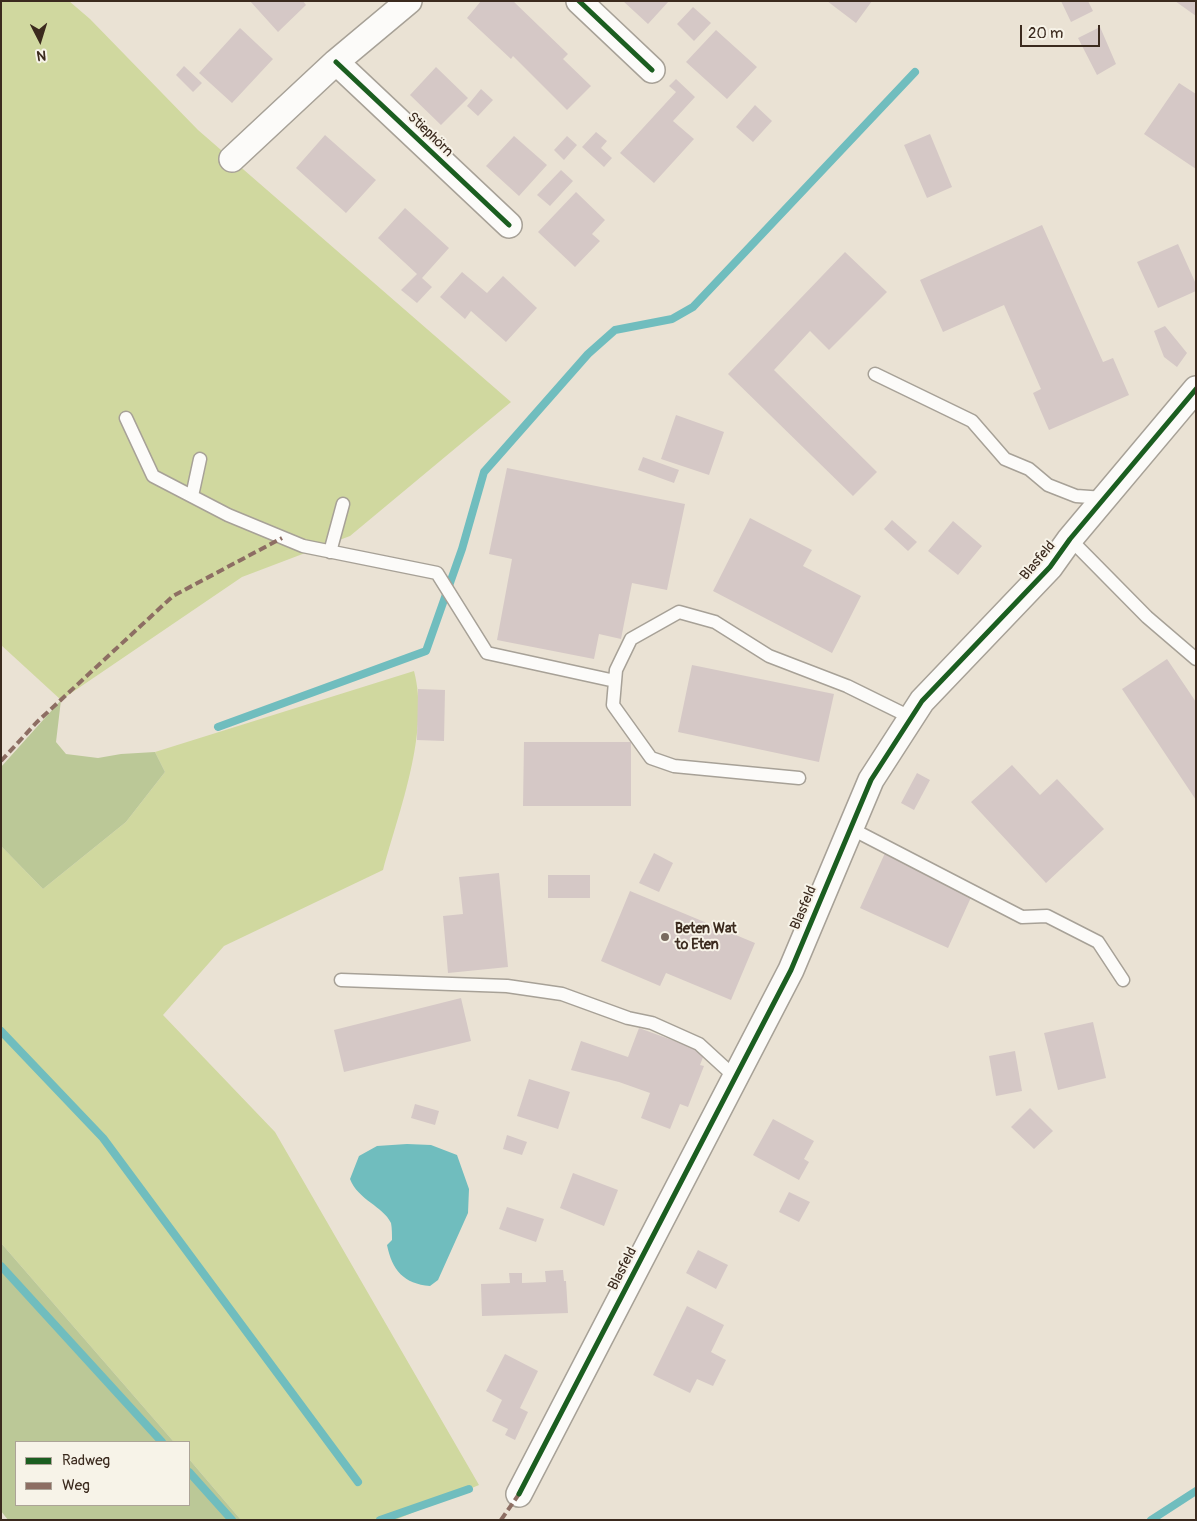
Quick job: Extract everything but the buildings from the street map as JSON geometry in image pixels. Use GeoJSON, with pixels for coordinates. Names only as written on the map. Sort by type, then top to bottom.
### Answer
{"type":"FeatureCollection","features":[{"type":"Feature","properties":{"kind":"street"},"geometry":{"type":"LineString","coordinates":[[232,159],[336,62],[408,1]]}},
{"type":"Feature","properties":{"kind":"street"},"geometry":{"type":"LineString","coordinates":[[579,1],[652,70]]}},
{"type":"Feature","properties":{"kind":"street","name":"Stiephörn"},"geometry":{"type":"LineString","coordinates":[[336,62],[509,225]]}},
{"type":"Feature","properties":{"kind":"street","name":"Blasfeld"},"geometry":{"type":"LineString","coordinates":[[519,1494],[791,970],[870,780],[922,701],[1050,567],[1070,539],[1196,389]]}},
{"type":"Feature","properties":{"kind":"lane"},"geometry":{"type":"LineString","coordinates":[[875,374],[972,421],[1005,458],[1029,470],[1048,485],[1076,496],[1104,498]]}},
{"type":"Feature","properties":{"kind":"lane"},"geometry":{"type":"LineString","coordinates":[[126,418],[153,476],[228,515],[303,546],[437,573],[487,653],[615,681]]}},
{"type":"Feature","properties":{"kind":"lane"},"geometry":{"type":"LineString","coordinates":[[192,496],[200,459]]}},
{"type":"Feature","properties":{"kind":"lane"},"geometry":{"type":"LineString","coordinates":[[330,552],[343,504]]}},
{"type":"Feature","properties":{"kind":"lane"},"geometry":{"type":"LineString","coordinates":[[1070,539],[1147,617],[1196,658]]}},
{"type":"Feature","properties":{"kind":"lane"},"geometry":{"type":"LineString","coordinates":[[799,778],[674,766],[651,758],[613,705],[616,670],[631,639],[678,612],[715,622],[769,656],[847,686],[912,718]]}},
{"type":"Feature","properties":{"kind":"lane"},"geometry":{"type":"LineString","coordinates":[[850,828],[1022,917],[1047,916],[1077,930],[1098,942],[1124,980]]}},
{"type":"Feature","properties":{"kind":"lane"},"geometry":{"type":"LineString","coordinates":[[341,980],[507,986],[562,994],[628,1018],[652,1023],[699,1044],[735,1077]]}},
{"type":"Feature","properties":{"kind":"green space"},"geometry":{"type":"Polygon","coordinates":[[[1,1],[69,1],[90,19],[198,130],[511,402],[350,536],[242,577],[61,700],[1,645],[1,1]]]}},
{"type":"Feature","properties":{"kind":"green space"},"geometry":{"type":"Polygon","coordinates":[[[414,671],[418,695],[418,720],[411,771],[383,870],[224,946],[163,1015],[275,1132],[479,1485],[395,1520],[241,1520],[190,1460],[190,1441],[173,1441],[1,1243],[1,846],[43,889],[126,822],[165,772],[155,752],[414,671]]]}},
{"type":"Feature","properties":{"kind":"green space"},"geometry":{"type":"Polygon","coordinates":[[[61,700],[56,742],[66,754],[98,758],[121,754],[155,752],[165,772],[126,822],[43,889],[1,846],[1,767],[61,700]]]}},
{"type":"Feature","properties":{"kind":"green space"},"geometry":{"type":"Polygon","coordinates":[[[1,1243],[173,1441],[15,1441],[15,1506],[190,1506],[190,1460],[241,1520],[8,1520],[1,1511],[1,1243]]]}},
{"type":"Feature","properties":{"kind":"water"},"geometry":{"type":"Polygon","coordinates":[[[431,1145],[457,1155],[469,1189],[468,1213],[438,1280],[430,1286],[421,1285],[406,1279],[396,1268],[392,1262],[387,1245],[392,1240],[391,1223],[382,1212],[364,1198],[350,1179],[359,1156],[377,1146],[431,1145]]]}},
{"type":"Feature","properties":{"kind":"waterway"},"geometry":{"type":"LineString","coordinates":[[218,727],[426,651],[462,549],[484,472],[588,354],[615,330],[672,319],[693,307],[915,72]]}},
{"type":"Feature","properties":{"kind":"waterway"},"geometry":{"type":"LineString","coordinates":[[1,1031],[103,1138],[358,1482]]}},
{"type":"Feature","properties":{"kind":"waterway"},"geometry":{"type":"LineString","coordinates":[[1,1266],[161,1441]]}},
{"type":"Feature","properties":{"kind":"waterway"},"geometry":{"type":"LineString","coordinates":[[190,1473],[232,1520]]}},
{"type":"Feature","properties":{"kind":"waterway"},"geometry":{"type":"LineString","coordinates":[[380,1520],[469,1489]]}},
{"type":"Feature","properties":{"kind":"waterway"},"geometry":{"type":"LineString","coordinates":[[1151,1520],[1196,1491]]}},
{"type":"Feature","properties":{"kind":"marked path"},"geometry":{"type":"LineString","coordinates":[[1,761],[37,722],[173,596],[282,538]]}},
{"type":"Feature","properties":{"kind":"marked path"},"geometry":{"type":"LineString","coordinates":[[501,1520],[519,1494]]}},
{"type":"Feature","properties":{"kind":"cycle path"},"geometry":{"type":"LineString","coordinates":[[579,1],[652,70]]}},
{"type":"Feature","properties":{"kind":"cycle path"},"geometry":{"type":"LineString","coordinates":[[336,62],[509,225]]}},
{"type":"Feature","properties":{"kind":"cycle path"},"geometry":{"type":"LineString","coordinates":[[519,1494],[791,970],[871,780],[922,701],[1050,567],[1070,539],[1196,389]]}},
{"type":"Feature","properties":{"kind":"place","name":"Beten Wat to Eten"},"geometry":{"type":"Point","coordinates":[665,937]}}]}
